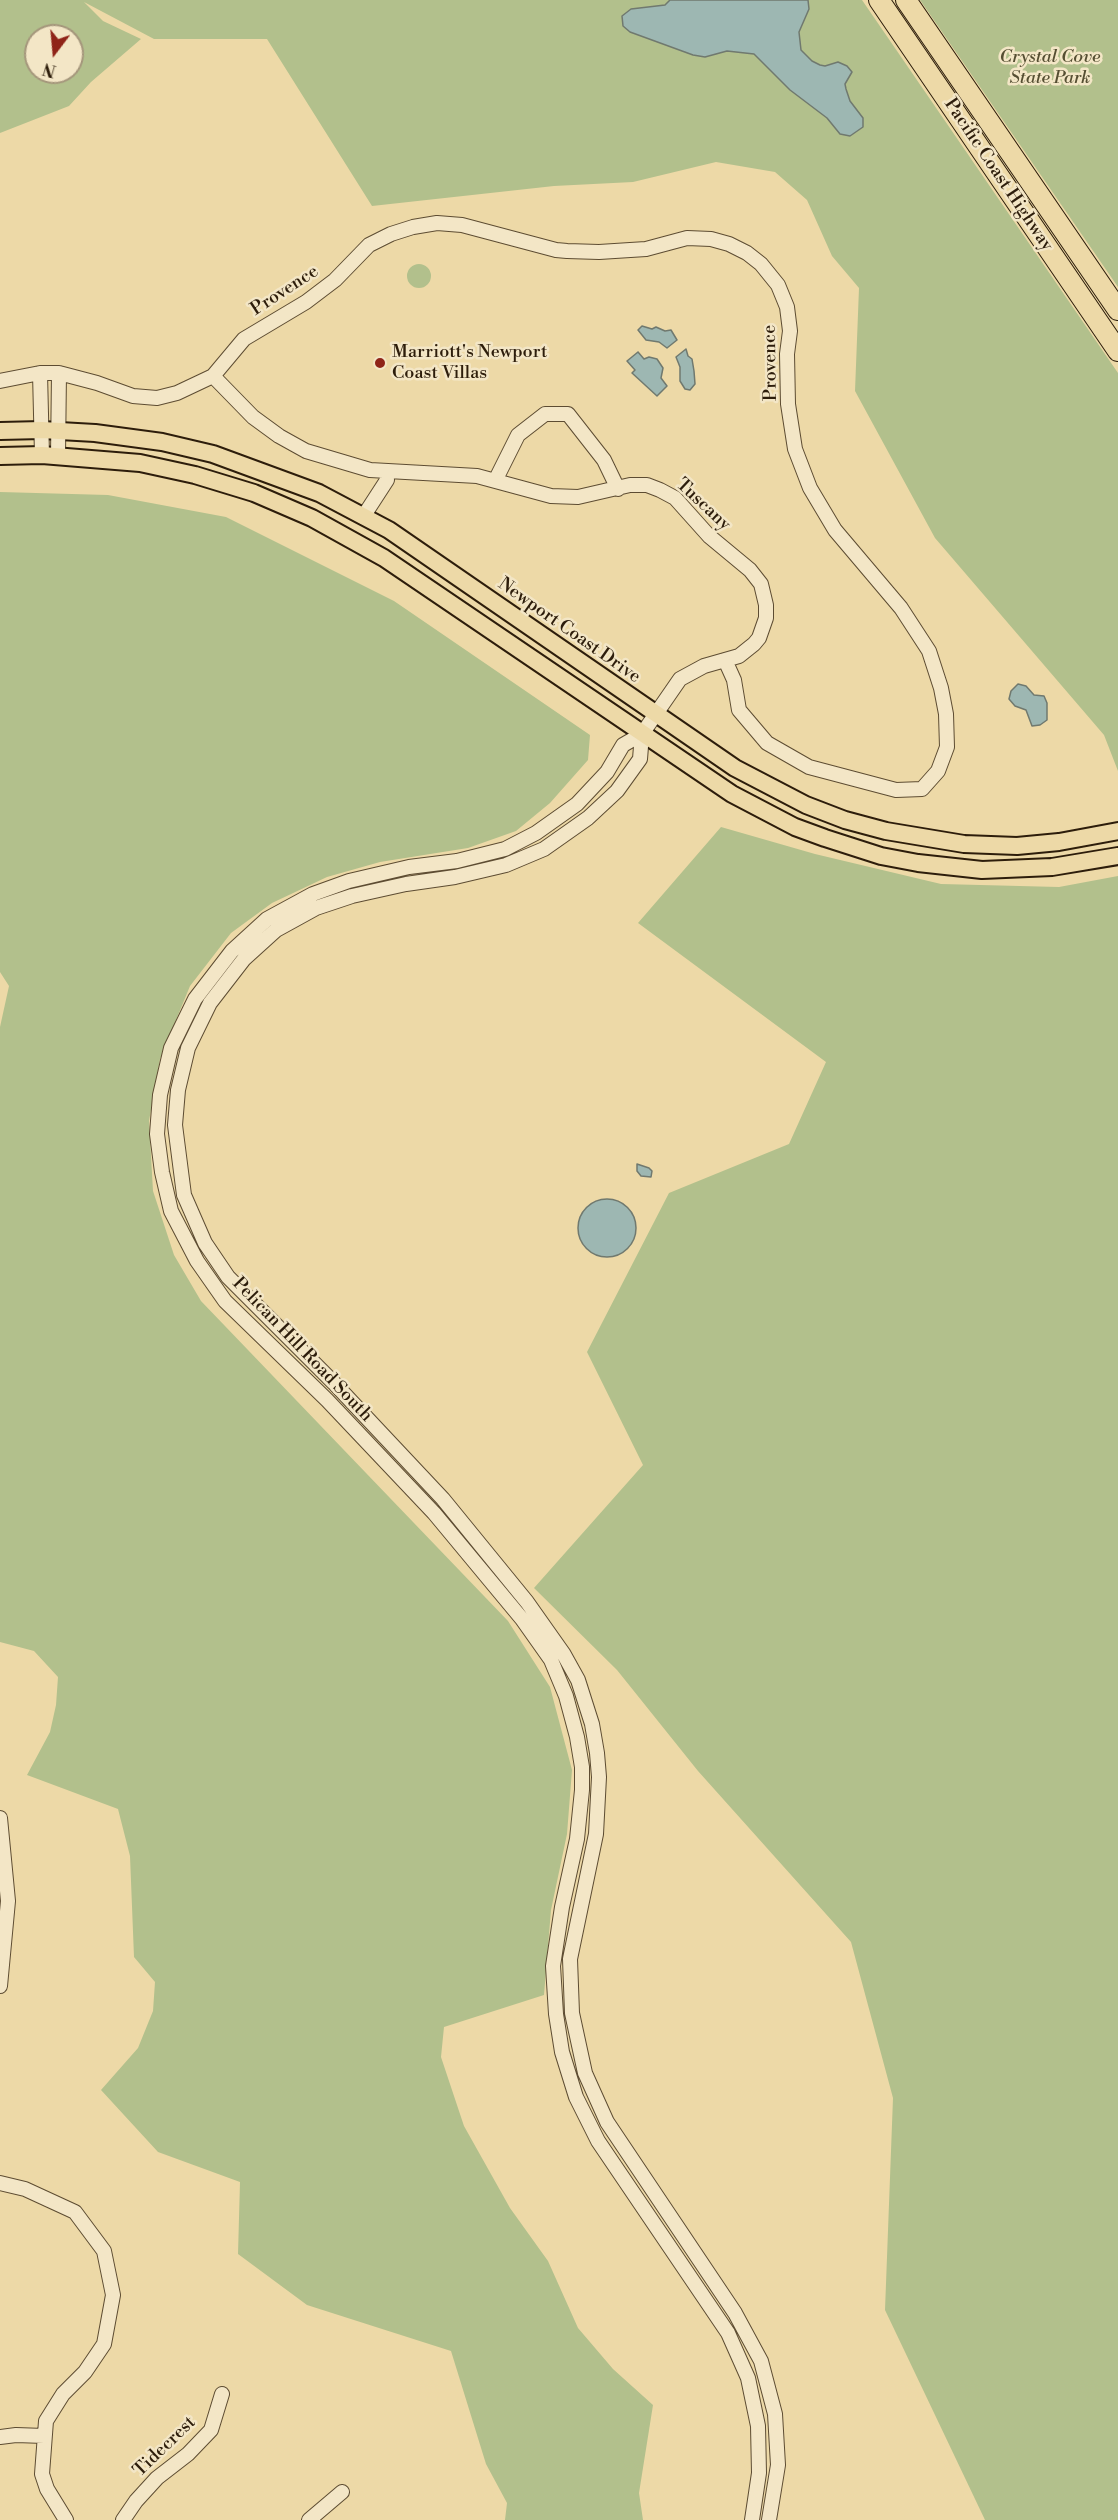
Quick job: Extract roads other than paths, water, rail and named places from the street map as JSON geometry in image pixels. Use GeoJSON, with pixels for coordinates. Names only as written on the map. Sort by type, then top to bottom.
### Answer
{"type":"FeatureCollection","features":[{"type":"Feature","properties":{"kind":"highway","name":"Pacific Coast Highway"},"geometry":{"type":"LineString","coordinates":[[879,0],[1118,351]]}},
{"type":"Feature","properties":{"kind":"highway","name":"Pacific Coast Highway"},"geometry":{"type":"LineString","coordinates":[[906,0],[1118,310]]}},
{"type":"Feature","properties":{"kind":"main road","name":"Newport Coast Drive"},"geometry":{"type":"LineString","coordinates":[[0,431],[95,432],[152,441],[213,454],[269,472],[319,493],[426,555],[735,768],[806,805],[886,831],[964,844],[1017,846],[1059,842],[1118,831]]}},
{"type":"Feature","properties":{"kind":"main road"},"geometry":{"type":"LineString","coordinates":[[0,456],[50,455],[140,463],[195,475],[255,492],[312,518],[384,558],[642,734],[755,807],[795,827],[850,847],[918,863],[982,870],[1052,867],[1118,856]]}},
{"type":"Feature","properties":{"kind":"street","name":"Provence"},"geometry":{"type":"LineString","coordinates":[[0,381],[40,373],[59,373],[89,380],[133,396],[157,398],[177,393],[213,376],[244,339],[306,302],[335,280],[369,245],[391,234],[413,227],[437,223],[462,225],[556,250],[599,252],[646,249],[687,238],[711,238],[747,253],[761,264],[778,285],[787,307],[790,331],[787,354],[788,404],[795,449],[810,488],[835,530],[901,608],[930,651],[946,714],[947,747],[938,771],[922,789],[896,790],[809,767],[767,743],[739,710],[734,680],[724,660]]}},
{"type":"Feature","properties":{"kind":"street"},"geometry":{"type":"LineString","coordinates":[[40,373],[50,430]]}},
{"type":"Feature","properties":{"kind":"street"},"geometry":{"type":"LineString","coordinates":[[50,455],[50,430],[59,373]]}},
{"type":"Feature","properties":{"kind":"street","name":"Tuscany"},"geometry":{"type":"LineString","coordinates":[[213,376],[253,417],[306,451],[370,470],[477,476],[496,479],[528,492],[551,496],[579,497],[630,485],[647,485],[675,498],[709,536],[750,570],[761,584],[766,605],[766,618],[759,638],[746,651],[739,656],[704,666],[680,680],[657,714]]}},
{"type":"Feature","properties":{"kind":"street"},"geometry":{"type":"LineString","coordinates":[[496,479],[518,435],[544,414],[568,414],[604,460],[618,489]]}},
{"type":"Feature","properties":{"kind":"street"},"geometry":{"type":"LineString","coordinates":[[363,517],[387,480],[386,471]]}},
{"type":"Feature","properties":{"kind":"street","name":"Pelican Hill Road South"},"geometry":{"type":"LineString","coordinates":[[657,714],[642,734],[623,745],[606,772],[577,804],[536,833],[505,849],[457,861],[409,867],[349,880],[313,894],[267,919],[232,951],[195,999],[171,1048],[160,1095],[157,1134],[162,1172],[171,1211],[197,1262],[225,1301],[327,1400],[411,1489],[522,1619],[578,1680],[592,1724],[599,1777],[596,1834],[570,1959],[572,2013],[585,2073],[607,2122],[735,2313],[761,2361],[776,2424],[778,2465],[769,2520]]}},
{"type":"Feature","properties":{"kind":"street","name":"Pelican Hill Road South"},"geometry":{"type":"LineString","coordinates":[[557,1656],[527,1602],[443,1499],[334,1383],[228,1277],[205,1243],[184,1195],[175,1125],[178,1090],[188,1048],[210,1004],[244,959],[276,930],[316,908],[352,896],[506,865],[544,849],[588,818],[617,791],[640,759],[642,734]]}},
{"type":"Feature","properties":{"kind":"street"},"geometry":{"type":"LineString","coordinates":[[349,880],[352,896]]}},
{"type":"Feature","properties":{"kind":"street"},"geometry":{"type":"LineString","coordinates":[[485,1575],[497,1565]]}},
{"type":"Feature","properties":{"kind":"street"},"geometry":{"type":"LineString","coordinates":[[557,1656],[577,1737],[582,1790],[577,1839],[562,1907],[553,1966],[554,1995],[562,2052],[576,2097],[598,2141],[728,2333],[748,2378],[758,2426],[759,2473],[752,2520]]}},
{"type":"Feature","properties":{"kind":"street"},"geometry":{"type":"LineString","coordinates":[[0,1818],[8,1901],[0,1986]]}},
{"type":"Feature","properties":{"kind":"street"},"geometry":{"type":"LineString","coordinates":[[554,1995],[571,1994]]}},
{"type":"Feature","properties":{"kind":"street"},"geometry":{"type":"LineString","coordinates":[[556,2014],[572,2013]]}},
{"type":"Feature","properties":{"kind":"street"},"geometry":{"type":"LineString","coordinates":[[0,2183],[25,2189],[75,2212],[105,2252],[113,2295],[104,2344],[85,2372],[63,2394],[46,2421],[42,2474],[47,2489],[66,2520]]}},
{"type":"Feature","properties":{"kind":"street"},"geometry":{"type":"LineString","coordinates":[[676,2254],[689,2245]]}},
{"type":"Feature","properties":{"kind":"street","name":"Tidecrest"},"geometry":{"type":"LineString","coordinates":[[123,2520],[136,2501],[157,2478],[188,2454],[211,2430],[222,2394]]}},
{"type":"Feature","properties":{"kind":"street"},"geometry":{"type":"LineString","coordinates":[[0,2437],[44,2436]]}},
{"type":"Feature","properties":{"kind":"street"},"geometry":{"type":"LineString","coordinates":[[309,2520],[342,2492]]}},
{"type":"Feature","properties":{"kind":"water"},"geometry":{"type":"Polygon","coordinates":[[[670,0],[808,0],[809,9],[799,32],[801,50],[812,61],[820,65],[825,66],[838,62],[847,66],[852,72],[845,84],[846,89],[850,101],[863,118],[863,127],[850,136],[840,134],[827,118],[790,90],[754,54],[727,51],[705,57],[693,55],[630,32],[623,26],[622,16],[631,9],[665,5],[670,0]]]}},
{"type":"Feature","properties":{"kind":"water"},"geometry":{"type":"Polygon","coordinates":[[[642,326],[652,329],[656,327],[665,331],[671,330],[677,340],[667,348],[659,342],[646,340],[638,330],[642,326]]]}},
{"type":"Feature","properties":{"kind":"water"},"geometry":{"type":"Polygon","coordinates":[[[686,349],[688,356],[692,359],[694,371],[695,384],[690,390],[685,389],[680,381],[680,367],[676,357],[686,349]]]}},
{"type":"Feature","properties":{"kind":"water"},"geometry":{"type":"Polygon","coordinates":[[[638,352],[644,359],[649,357],[657,359],[663,368],[661,378],[667,386],[657,396],[632,373],[635,370],[627,361],[638,352]]]}},
{"type":"Feature","properties":{"kind":"water"},"geometry":{"type":"Polygon","coordinates":[[[1018,684],[1026,686],[1034,695],[1044,696],[1047,703],[1047,720],[1040,725],[1032,726],[1026,710],[1015,706],[1009,699],[1011,691],[1018,684]]]}},
{"type":"Feature","properties":{"kind":"water"},"geometry":{"type":"Polygon","coordinates":[[[637,1164],[649,1168],[652,1171],[651,1177],[641,1176],[637,1171],[637,1164]]]}},
{"type":"Feature","properties":{"kind":"water"},"geometry":{"type":"Polygon","coordinates":[[[601,1199],[613,1199],[628,1207],[636,1222],[636,1234],[628,1249],[613,1257],[601,1257],[586,1249],[578,1234],[578,1222],[586,1207],[601,1199]]]}},
{"type":"Feature","properties":{"kind":"place","name":"Marriott's Newport Coast Villas"},"geometry":{"type":"Point","coordinates":[380,363]}},
{"type":"Feature","properties":{"kind":"park label","name":"Crystal Cove State Park"},"geometry":{"type":"Point","coordinates":[1050,68]}}]}
